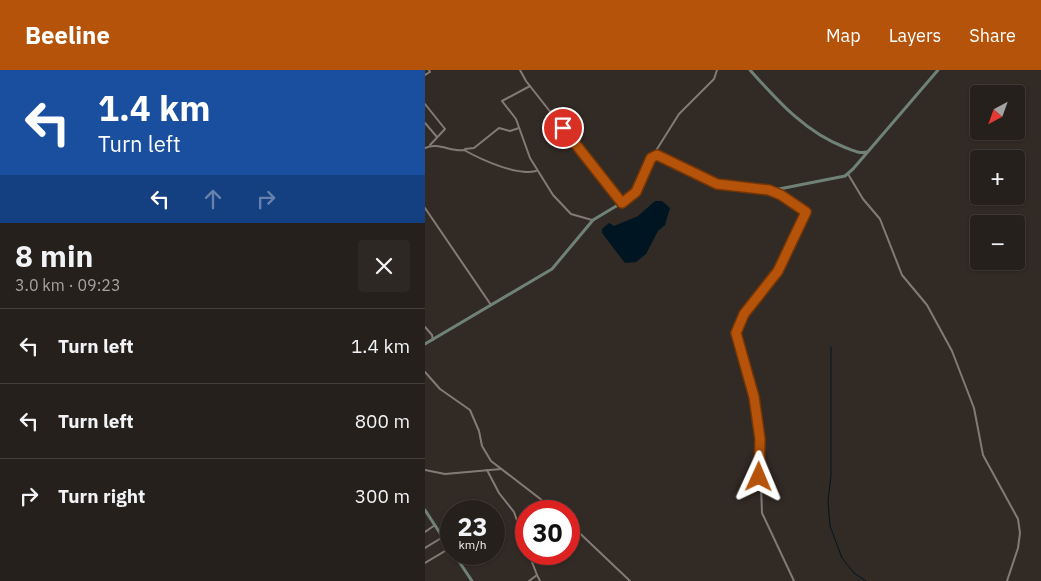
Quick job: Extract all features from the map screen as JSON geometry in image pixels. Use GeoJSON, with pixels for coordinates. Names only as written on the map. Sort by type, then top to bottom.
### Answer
{"type":"FeatureCollection","features":[{"type":"Feature","properties":{"kind":"street"},"geometry":{"type":"LineString","coordinates":[[425,75],[430,72],[429,70]]}},
{"type":"Feature","properties":{"kind":"street"},"geometry":{"type":"LineString","coordinates":[[520,70],[530,86],[622,203]]}},
{"type":"Feature","properties":{"kind":"street"},"geometry":{"type":"LineString","coordinates":[[425,344],[553,270],[593,220],[622,203],[636,192],[651,158],[679,114],[714,79],[717,70]]}},
{"type":"Feature","properties":{"kind":"street"},"geometry":{"type":"LineString","coordinates":[[750,70],[784,108],[811,131],[825,140],[862,153],[868,152]]}},
{"type":"Feature","properties":{"kind":"street"},"geometry":{"type":"LineString","coordinates":[[651,158],[657,155],[663,156],[709,181],[726,186],[769,190],[849,174],[938,70]]}},
{"type":"Feature","properties":{"kind":"street"},"geometry":{"type":"LineString","coordinates":[[530,86],[502,101],[516,119],[537,170],[565,210],[576,217],[593,220]]}},
{"type":"Feature","properties":{"kind":"street"},"geometry":{"type":"LineString","coordinates":[[425,104],[445,129],[425,148]]}},
{"type":"Feature","properties":{"kind":"street"},"geometry":{"type":"LineString","coordinates":[[425,123],[437,137]]}},
{"type":"Feature","properties":{"kind":"street"},"geometry":{"type":"LineString","coordinates":[[429,146],[457,151],[474,148],[499,128],[510,131],[519,128]]}},
{"type":"Feature","properties":{"kind":"street"},"geometry":{"type":"LineString","coordinates":[[464,150],[504,167],[528,173],[537,170]]}},
{"type":"Feature","properties":{"kind":"street"},"geometry":{"type":"LineString","coordinates":[[862,153],[863,158]]}},
{"type":"Feature","properties":{"kind":"street"},"geometry":{"type":"LineString","coordinates":[[849,174],[863,199],[880,219],[902,275],[927,305],[951,351],[974,408],[983,455],[1018,519],[1020,533],[1018,548],[1007,581]]}},
{"type":"Feature","properties":{"kind":"street"},"geometry":{"type":"LineString","coordinates":[[769,190],[788,199],[805,211],[806,214],[778,271],[744,314],[736,336],[754,397],[760,439],[762,513],[794,581]]}},
{"type":"Feature","properties":{"kind":"street"},"geometry":{"type":"LineString","coordinates":[[425,208],[491,305]]}},
{"type":"Feature","properties":{"kind":"street"},"geometry":{"type":"LineString","coordinates":[[425,327],[432,335],[433,340]]}},
{"type":"Feature","properties":{"kind":"street"},"geometry":{"type":"LineString","coordinates":[[432,335],[438,337]]}},
{"type":"Feature","properties":{"kind":"street"},"geometry":{"type":"LineString","coordinates":[[425,372],[440,389],[470,410],[483,448],[491,461],[542,500]]}},
{"type":"Feature","properties":{"kind":"street"},"geometry":{"type":"LineString","coordinates":[[425,470],[445,474],[503,470]]}},
{"type":"Feature","properties":{"kind":"street"},"geometry":{"type":"LineString","coordinates":[[487,470],[499,493],[515,515]]}},
{"type":"Feature","properties":{"kind":"street"},"geometry":{"type":"LineString","coordinates":[[425,510],[426,515],[440,532]]}},
{"type":"Feature","properties":{"kind":"street"},"geometry":{"type":"LineString","coordinates":[[425,532],[435,525]]}},
{"type":"Feature","properties":{"kind":"street"},"geometry":{"type":"LineString","coordinates":[[580,533],[630,581]]}},
{"type":"Feature","properties":{"kind":"street"},"geometry":{"type":"LineString","coordinates":[[425,548],[440,539]]}},
{"type":"Feature","properties":{"kind":"street"},"geometry":{"type":"LineString","coordinates":[[425,564],[440,555]]}},
{"type":"Feature","properties":{"kind":"street"},"geometry":{"type":"LineString","coordinates":[[460,565],[471,581]]}},
{"type":"Feature","properties":{"kind":"street"},"geometry":{"type":"LineString","coordinates":[[533,565],[540,581]]}},
{"type":"Feature","properties":{"kind":"street"},"geometry":{"type":"LineString","coordinates":[[529,581],[537,575]]}},
{"type":"Feature","properties":{"kind":"water"},"geometry":{"type":"Polygon","coordinates":[[[655,201],[662,201],[670,208],[665,225],[658,231],[646,254],[636,262],[625,263],[602,233],[602,229],[609,223],[614,226],[638,216],[655,201]]]}},
{"type":"Feature","properties":{"kind":"waterway"},"geometry":{"type":"LineString","coordinates":[[831,347],[831,475],[828,501],[830,526],[842,558],[854,573],[866,581]]}},
{"type":"Feature","properties":{"kind":"route"},"geometry":{"type":"LineString","coordinates":[[563,128],[622,203],[636,192],[651,158],[657,155],[663,156],[717,184],[769,190],[788,199],[806,212],[778,271],[744,314],[739,322],[736,333],[754,397],[760,439],[759,477]]}}]}
